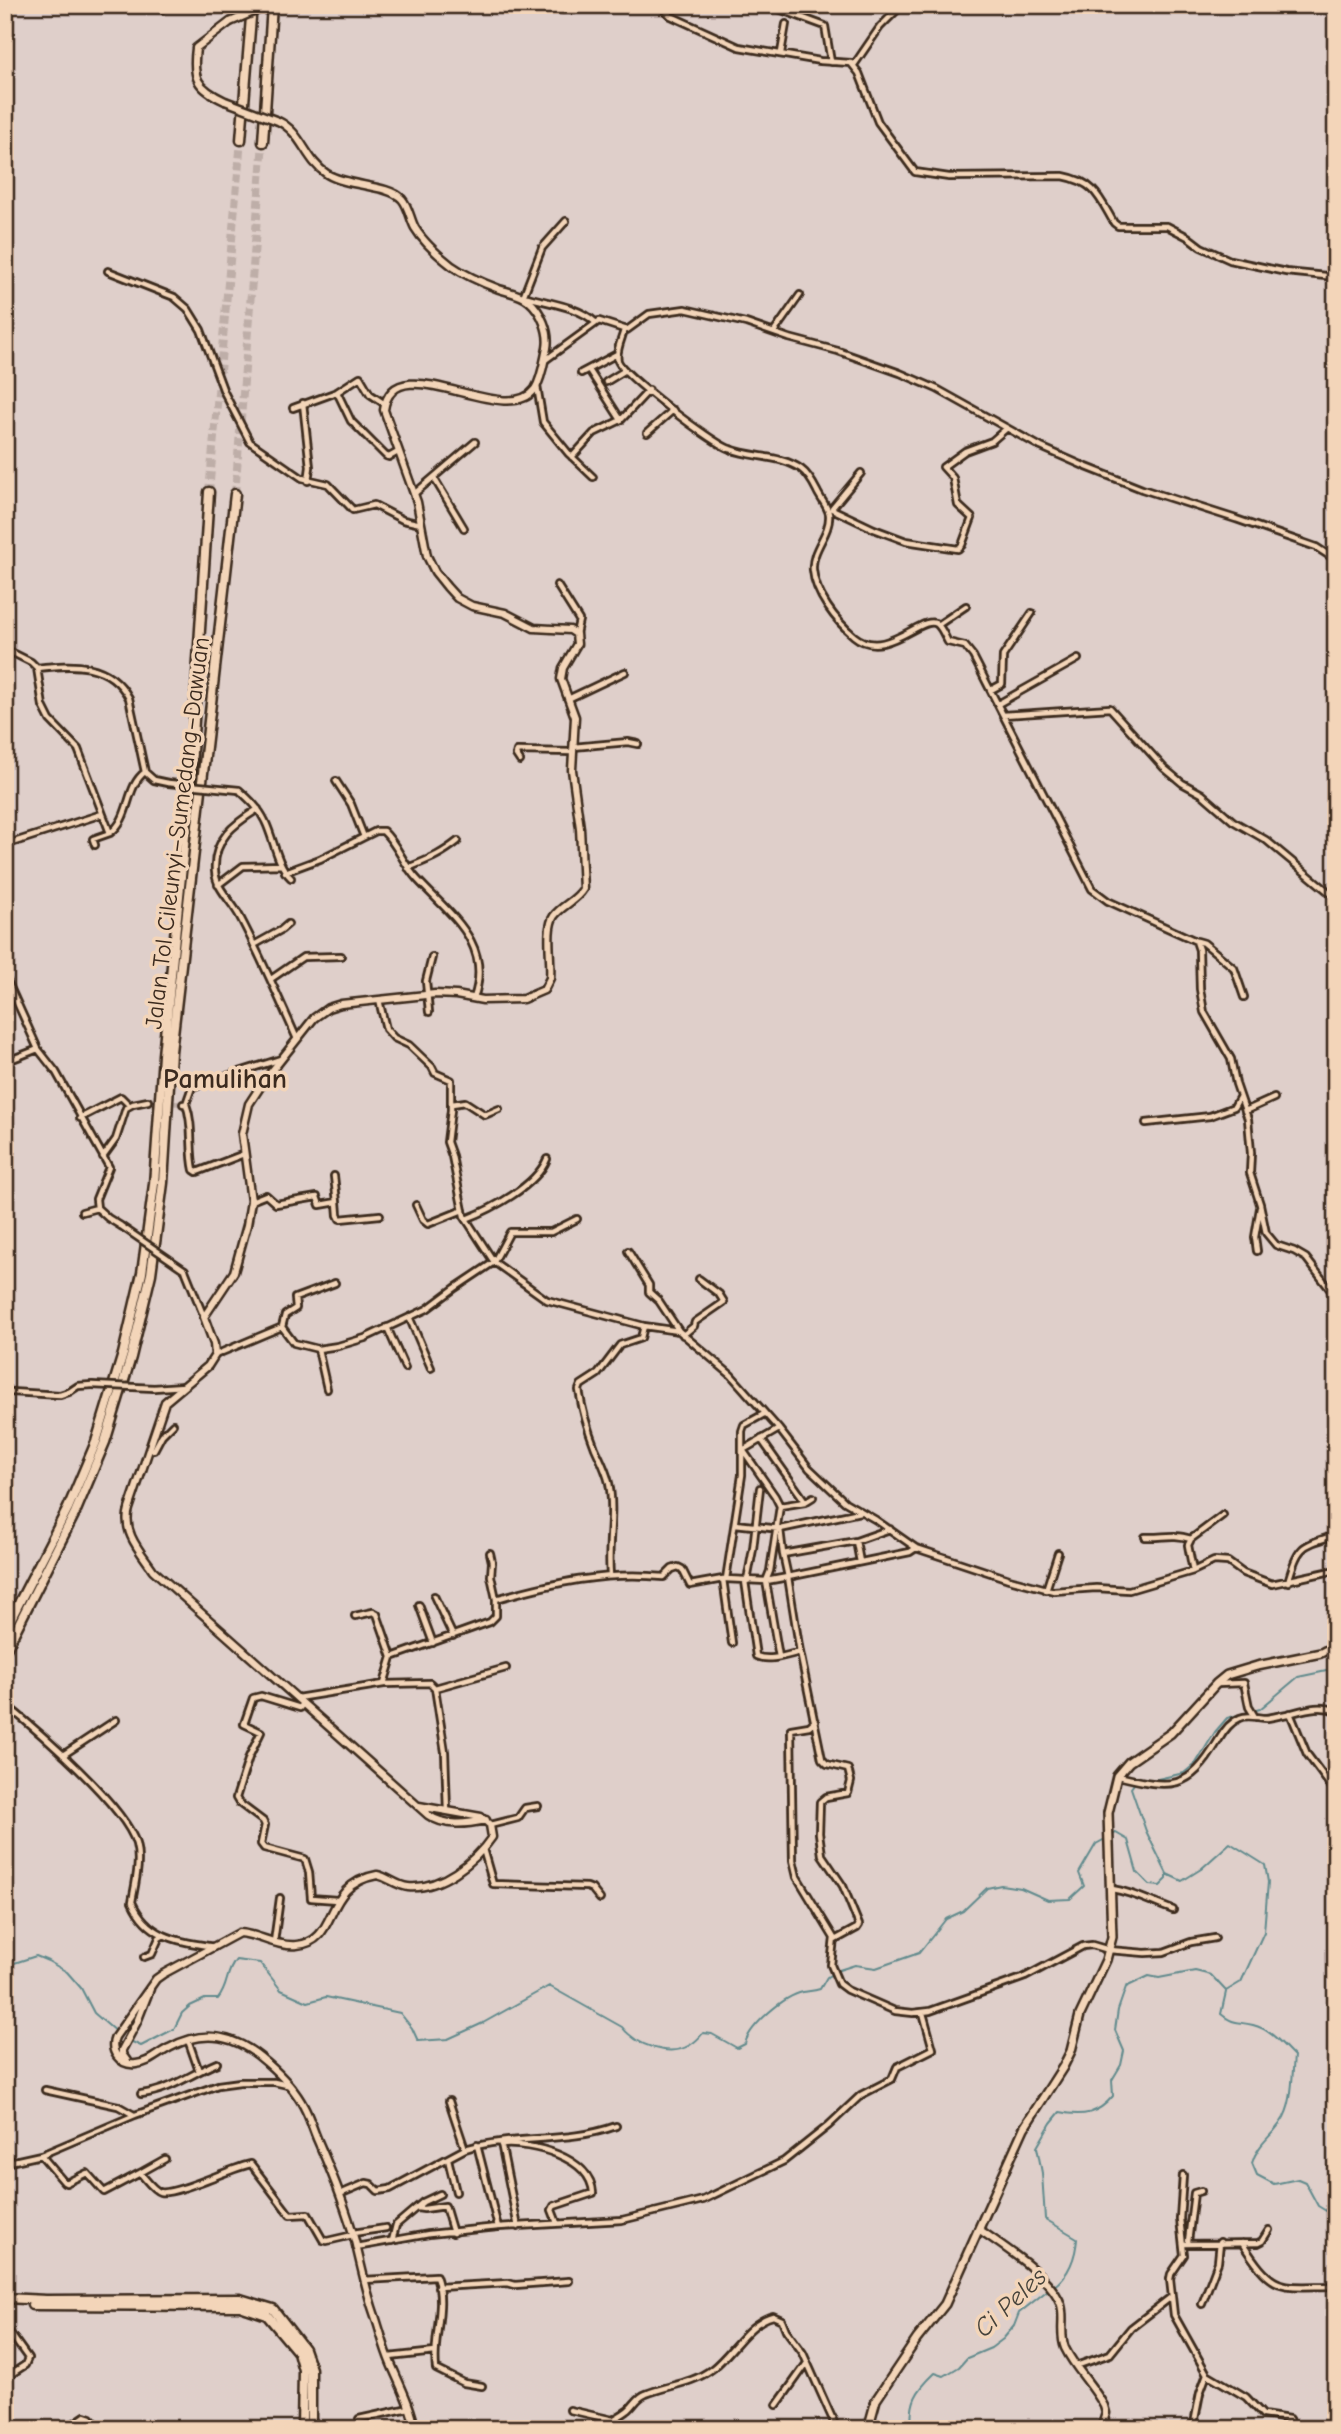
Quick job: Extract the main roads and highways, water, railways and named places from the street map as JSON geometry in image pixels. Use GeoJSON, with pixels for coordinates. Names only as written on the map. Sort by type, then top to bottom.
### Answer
{"type":"FeatureCollection","features":[{"type":"Feature","properties":{"kind":"highway"},"geometry":{"type":"LineString","coordinates":[[241,140],[252,5]]}},
{"type":"Feature","properties":{"kind":"highway"},"geometry":{"type":"LineString","coordinates":[[263,142],[271,5]]}},
{"type":"Feature","properties":{"kind":"highway","name":"Jalan Tol Cileunyi–Sumedang–Dawuan"},"geometry":{"type":"LineString","coordinates":[[5,1630],[68,1508],[96,1442],[123,1354],[142,1273],[154,1184],[163,1055],[189,797],[209,492]]}},
{"type":"Feature","properties":{"kind":"highway","name":"Jalan Tol Cileunyi–Sumedang–Dawuan"},"geometry":{"type":"LineString","coordinates":[[5,1651],[75,1513],[105,1442],[131,1357],[151,1274],[163,1183],[171,1052],[235,494]]}},
{"type":"Feature","properties":{"kind":"highway"},"geometry":{"type":"LineString","coordinates":[[868,2429],[876,2400],[917,2339],[945,2304],[1024,2128],[1068,2059],[1080,2015],[1109,1950],[1113,1930],[1109,1808],[1117,1776],[1129,1762],[1171,1733],[1216,1684],[1232,1672],[1321,1653],[1336,1645]]}},
{"type":"Feature","properties":{"kind":"highway"},"geometry":{"type":"LineString","coordinates":[[5,2300],[240,2299],[273,2309],[304,2350],[311,2369],[311,2428]]}},
{"type":"Feature","properties":{"kind":"highway"},"geometry":{"type":"LineString","coordinates":[[5,2300],[46,2306],[240,2306],[267,2315],[298,2352],[303,2370],[302,2428]]}},
{"type":"Feature","properties":{"kind":"main road"},"geometry":{"type":"LineString","coordinates":[[271,5],[230,22],[196,48],[195,75],[205,90],[225,101],[278,121],[295,133],[312,159],[327,174],[344,182],[384,190],[399,197],[420,235],[433,250],[452,266],[473,278],[523,296],[535,309],[547,332],[544,361],[537,385],[522,399],[488,399],[437,385],[411,384],[396,390],[385,404],[384,414],[414,495],[429,560],[435,572],[457,598],[472,606],[505,614],[534,628],[570,630],[576,634],[577,644],[561,675],[575,717],[572,777],[580,828],[583,889],[578,897],[558,911],[552,920],[549,983],[540,993],[523,999],[427,995],[341,1004],[328,1008],[314,1018],[249,1104],[243,1128],[251,1201],[247,1225],[235,1268],[204,1317],[215,1355],[212,1363],[165,1402],[127,1513],[127,1523],[130,1534],[153,1570],[419,1806],[443,1822],[488,1823]]}},
{"type":"Feature","properties":{"kind":"main road"},"geometry":{"type":"LineString","coordinates":[[415,2429],[410,2407],[389,2357],[363,2280],[353,2234],[339,2195],[305,2109],[287,2085],[264,2060],[235,2041],[214,2037],[188,2040],[170,2047],[148,2062],[130,2065],[115,2054],[112,2045],[117,2033],[150,1987],[163,1974],[239,1933],[274,1943],[299,1945],[317,1938],[326,1926],[337,1900],[351,1884],[372,1876],[383,1876],[402,1886],[430,1884],[458,1870],[483,1849],[492,1837],[488,1823],[477,1815],[419,1806]]}},
{"type":"Feature","properties":{"kind":"main road"},"geometry":{"type":"LineString","coordinates":[[130,2065],[122,2054],[148,1999],[150,1987]]}},
{"type":"Feature","properties":{"kind":"main road"},"geometry":{"type":"LineString","coordinates":[[980,2230],[1034,2271],[1057,2295],[1062,2312],[1063,2341],[1076,2366],[1104,2406],[1106,2413],[1101,2429]]}},
{"type":"Feature","properties":{"kind":"waterway","name":"Ci Peles"},"geometry":{"type":"LineString","coordinates":[[1053,2287],[1071,2265],[1077,2238],[1045,2219],[1037,2147],[1060,2112],[1090,2113],[1102,2107],[1113,2096],[1112,2080],[1121,2065],[1124,2051],[1115,2030],[1126,1987],[1149,1976],[1159,1978],[1195,1971],[1211,1975],[1226,1991],[1241,1982],[1264,1932],[1268,1882],[1265,1865],[1230,1843],[1201,1869],[1182,1881],[1167,1874],[1146,1831],[1131,1788],[1139,1777],[1149,1781],[1184,1773],[1196,1763],[1227,1718],[1260,1709],[1298,1677],[1336,1669]]}},
{"type":"Feature","properties":{"kind":"waterway"},"geometry":{"type":"LineString","coordinates":[[1110,1836],[1116,1833],[1128,1840],[1137,1872],[1150,1885],[1160,1886],[1167,1879],[1167,1874]]}},
{"type":"Feature","properties":{"kind":"waterway"},"geometry":{"type":"LineString","coordinates":[[130,2041],[141,2046],[174,2029],[182,2013],[190,2006],[205,1999],[218,1999],[236,1960],[260,1963],[281,1990],[308,2002],[326,1997],[400,2013],[418,2041],[448,2039],[549,1986],[622,2027],[653,2048],[682,2049],[703,2033],[712,2034],[737,2048],[745,2044],[753,2029],[777,2005],[803,1992],[820,1989],[827,1977],[839,1970],[855,1965],[876,1968],[919,1953],[946,1919],[963,1911],[987,1888],[1001,1885],[1021,1888],[1048,1900],[1070,1899],[1084,1886],[1079,1873],[1096,1844],[1105,1839]]}},
{"type":"Feature","properties":{"kind":"waterway"},"geometry":{"type":"LineString","coordinates":[[5,1966],[36,1956],[67,1972],[81,1988],[94,2013],[116,2032]]}},
{"type":"Feature","properties":{"kind":"waterway"},"geometry":{"type":"LineString","coordinates":[[1226,1992],[1221,2014],[1233,2021],[1265,2030],[1294,2056],[1288,2108],[1281,2122],[1254,2157],[1252,2163],[1257,2175],[1274,2184],[1298,2179],[1305,2182],[1318,2206],[1336,2217]]}},
{"type":"Feature","properties":{"kind":"waterway","name":"Ci Peles"},"geometry":{"type":"LineString","coordinates":[[912,2429],[913,2404],[928,2379],[935,2373],[944,2376],[959,2367],[967,2358],[991,2348],[1014,2326],[1019,2313],[1048,2290]]}},
{"type":"Feature","properties":{"kind":"tunnel"},"geometry":{"type":"LineString","coordinates":[[209,492],[241,140]]}},
{"type":"Feature","properties":{"kind":"tunnel"},"geometry":{"type":"LineString","coordinates":[[235,494],[263,142]]}},
{"type":"Feature","properties":{"kind":"tunnel"},"geometry":{"type":"LineString","coordinates":[[148,1101],[183,1104]]}},
{"type":"Feature","properties":{"kind":"district","name":"Pamulihan"},"geometry":{"type":"Point","coordinates":[225,1078]}}]}
